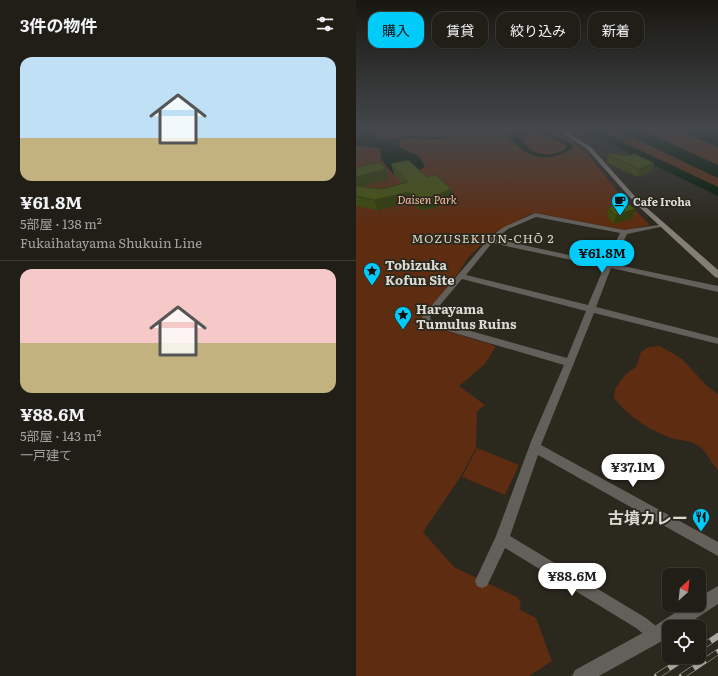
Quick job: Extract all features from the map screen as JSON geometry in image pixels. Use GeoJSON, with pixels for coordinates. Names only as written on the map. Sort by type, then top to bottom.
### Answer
{"type":"FeatureCollection","features":[{"type":"Feature","properties":{"kind":"main road"},"geometry":{"type":"LineString","coordinates":[[600,161],[628,192],[718,275]]}},
{"type":"Feature","properties":{"kind":"street"},"geometry":{"type":"LineString","coordinates":[[570,363],[427,322],[426,318],[490,240],[506,228],[535,215],[624,232],[663,225]]}},
{"type":"Feature","properties":{"kind":"street"},"geometry":{"type":"LineString","coordinates":[[482,581],[502,539],[536,448],[608,266],[624,232]]}},
{"type":"Feature","properties":{"kind":"street"},"geometry":{"type":"LineString","coordinates":[[490,240],[718,289]]}},
{"type":"Feature","properties":{"kind":"street"},"geometry":{"type":"LineString","coordinates":[[461,276],[718,340]]}},
{"type":"Feature","properties":{"kind":"street"},"geometry":{"type":"LineString","coordinates":[[536,448],[718,550]]}},
{"type":"Feature","properties":{"kind":"street"},"geometry":{"type":"LineString","coordinates":[[502,539],[641,623],[656,634]]}},
{"type":"Feature","properties":{"kind":"street"},"geometry":{"type":"LineString","coordinates":[[581,676],[656,634],[718,594]]}},
{"type":"Feature","properties":{"kind":"green space","name":"Daisen Park"},"geometry":{"type":"Polygon","coordinates":[[[356,161],[593,161],[621,196],[650,225],[624,230],[537,213],[530,214],[492,234],[468,258],[457,275],[420,323],[496,346],[485,364],[459,386],[485,405],[477,411],[476,448],[461,476],[423,532],[454,567],[517,597],[521,602],[519,609],[536,618],[552,661],[529,676],[356,676],[356,161]]]}},
{"type":"Feature","properties":{"kind":"green space"},"geometry":{"type":"Polygon","coordinates":[[[662,161],[681,161],[718,178],[718,187],[662,161]]]}},
{"type":"Feature","properties":{"kind":"green space"},"geometry":{"type":"Polygon","coordinates":[[[708,161],[718,161],[718,165],[708,161]]]}},
{"type":"Feature","properties":{"kind":"green space"},"geometry":{"type":"Polygon","coordinates":[[[660,346],[682,359],[707,386],[718,394],[718,470],[704,451],[697,445],[689,441],[677,440],[658,433],[626,411],[614,398],[615,389],[626,374],[636,367],[641,352],[649,347],[660,346]]]}},
{"type":"Feature","properties":{"kind":"green space"},"geometry":{"type":"Polygon","coordinates":[[[477,448],[519,465],[505,495],[462,477],[477,448]]]}},
{"type":"Feature","properties":{"kind":"shaded area"},"geometry":{"type":"Polygon","coordinates":[[[382,161],[421,161],[425,167],[417,171],[393,174],[382,161]]]}},
{"type":"Feature","properties":{"kind":"shaded area"},"geometry":{"type":"Polygon","coordinates":[[[645,161],[662,161],[718,187],[718,196],[645,161]]]}},
{"type":"Feature","properties":{"kind":"shaded area"},"geometry":{"type":"Polygon","coordinates":[[[681,161],[708,161],[718,165],[718,178],[681,161]]]}},
{"type":"Feature","properties":{"kind":"building"},"geometry":{"type":"Polygon","coordinates":[[[409,161],[427,177],[436,175],[451,189],[433,197],[417,199],[409,192],[374,200],[356,196],[356,186],[383,189],[408,182],[391,164],[409,161]]]}},
{"type":"Feature","properties":{"kind":"building"},"geometry":{"type":"Polygon","coordinates":[[[620,161],[649,161],[654,163],[639,169],[620,161]]]}},
{"type":"Feature","properties":{"kind":"building"},"geometry":{"type":"Polygon","coordinates":[[[379,162],[386,169],[356,177],[356,168],[379,162]]]}},
{"type":"Feature","properties":{"kind":"building"},"geometry":{"type":"Polygon","coordinates":[[[613,200],[624,200],[635,209],[616,215],[608,208],[614,205],[613,200]]]}},
{"type":"Feature","properties":{"kind":"railway"},"geometry":{"type":"LineString","coordinates":[[706,644],[718,636]]}},
{"type":"Feature","properties":{"kind":"railway"},"geometry":{"type":"LineString","coordinates":[[682,676],[718,652]]}},
{"type":"Feature","properties":{"kind":"railway"},"geometry":{"type":"LineString","coordinates":[[657,676],[675,664]]}},
{"type":"Feature","properties":{"kind":"place","name":"Cafe Iroha"},"geometry":{"type":"Point","coordinates":[620,216]}},
{"type":"Feature","properties":{"kind":"place","name":"Tobizuka Kofun Site"},"geometry":{"type":"Point","coordinates":[372,286]}},
{"type":"Feature","properties":{"kind":"place","name":"Harayama Tumulus Ruins"},"geometry":{"type":"Point","coordinates":[403,330]}},
{"type":"Feature","properties":{"kind":"place","name":"古墳カレー"},"geometry":{"type":"Point","coordinates":[701,532]}},
{"type":"Feature","properties":{"kind":"district","name":"MOZUSEKIUN-CHŌ 2"},"geometry":{"type":"Point","coordinates":[483,238]}}]}
